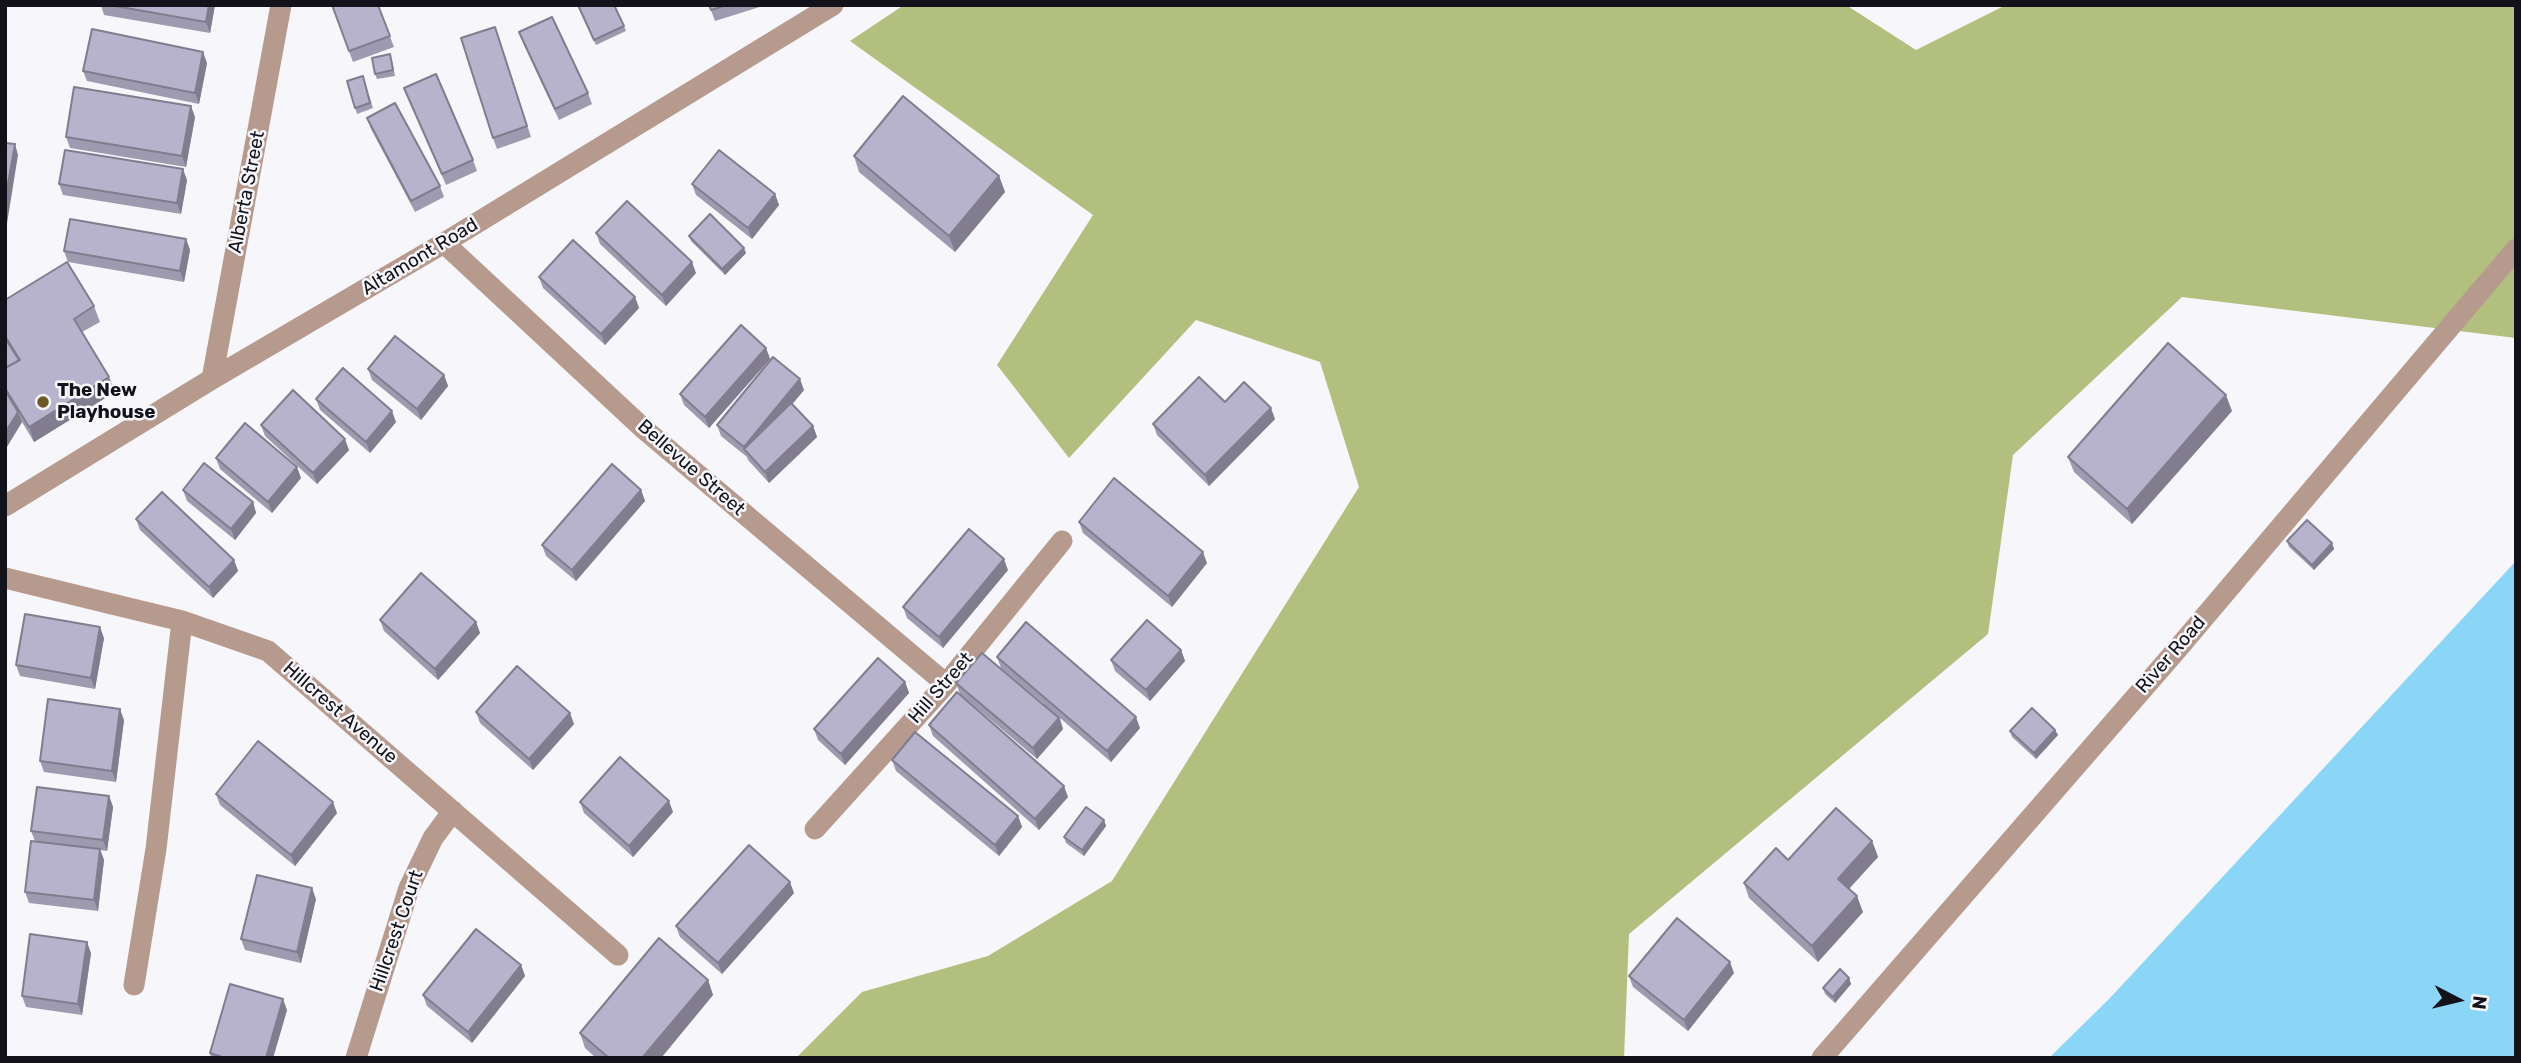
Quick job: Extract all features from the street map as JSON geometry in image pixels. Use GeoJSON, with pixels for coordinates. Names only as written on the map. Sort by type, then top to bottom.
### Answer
{"type":"FeatureCollection","features":[{"type":"Feature","properties":{"kind":"street","name":"Alberta Street"},"geometry":{"type":"LineString","coordinates":[[212,379],[281,5]]}},
{"type":"Feature","properties":{"kind":"street","name":"Altamont Road"},"geometry":{"type":"LineString","coordinates":[[5,506],[212,379],[444,243],[800,15],[833,5]]}},
{"type":"Feature","properties":{"kind":"street","name":"Bellevue Street"},"geometry":{"type":"LineString","coordinates":[[444,243],[645,430],[946,684]]}},
{"type":"Feature","properties":{"kind":"street","name":"River Road"},"geometry":{"type":"LineString","coordinates":[[1822,1058],[2174,653],[2516,249]]}},
{"type":"Feature","properties":{"kind":"street","name":"Hill Street"},"geometry":{"type":"LineString","coordinates":[[815,830],[946,684],[1062,541]]}},
{"type":"Feature","properties":{"kind":"street","name":"Hillcrest Avenue"},"geometry":{"type":"LineString","coordinates":[[5,578],[182,621],[268,651],[618,955]]}},
{"type":"Feature","properties":{"kind":"street"},"geometry":{"type":"LineString","coordinates":[[134,985],[156,849],[182,621]]}},
{"type":"Feature","properties":{"kind":"street","name":"Hillcrest Court"},"geometry":{"type":"LineString","coordinates":[[356,1058],[409,888],[433,838],[453,811]]}},
{"type":"Feature","properties":{"kind":"green space"},"geometry":{"type":"Polygon","coordinates":[[[904,5],[1846,5],[1916,50],[2006,5],[2516,5],[2516,338],[2182,297],[2013,455],[1988,634],[1629,934],[1624,1058],[796,1058],[862,992],[988,956],[1112,881],[1359,487],[1320,362],[1196,320],[1069,458],[997,365],[1093,215],[850,41],[904,5]]]}},
{"type":"Feature","properties":{"kind":"water"},"geometry":{"type":"Polygon","coordinates":[[[2516,561],[2516,1058],[2049,1058],[2110,998],[2516,561]]]}},
{"type":"Feature","properties":{"kind":"building"},"geometry":{"type":"Polygon","coordinates":[[[109,5],[209,5],[206,22],[109,5]]]}},
{"type":"Feature","properties":{"kind":"building"},"geometry":{"type":"Polygon","coordinates":[[[332,5],[378,5],[390,36],[349,51],[332,5]]]}},
{"type":"Feature","properties":{"kind":"building"},"geometry":{"type":"Polygon","coordinates":[[[578,5],[614,5],[624,26],[594,40],[578,5]]]}},
{"type":"Feature","properties":{"kind":"building"},"geometry":{"type":"Polygon","coordinates":[[[709,5],[727,5],[711,10],[709,5]]]}},
{"type":"Feature","properties":{"kind":"building"},"geometry":{"type":"Polygon","coordinates":[[[552,17],[588,93],[555,109],[519,32],[552,17]]]}},
{"type":"Feature","properties":{"kind":"building"},"geometry":{"type":"Polygon","coordinates":[[[495,27],[527,126],[493,138],[461,38],[495,27]]]}},
{"type":"Feature","properties":{"kind":"building"},"geometry":{"type":"Polygon","coordinates":[[[92,29],[203,52],[195,93],[83,71],[92,29]]]}},
{"type":"Feature","properties":{"kind":"building"},"geometry":{"type":"Polygon","coordinates":[[[390,54],[393,70],[375,74],[372,58],[390,54]]]}},
{"type":"Feature","properties":{"kind":"building"},"geometry":{"type":"Polygon","coordinates":[[[436,74],[473,160],[442,174],[404,88],[436,74]]]}},
{"type":"Feature","properties":{"kind":"building"},"geometry":{"type":"Polygon","coordinates":[[[363,76],[370,103],[355,108],[347,81],[363,76]]]}},
{"type":"Feature","properties":{"kind":"building"},"geometry":{"type":"Polygon","coordinates":[[[74,87],[191,106],[182,156],[66,137],[74,87]]]}},
{"type":"Feature","properties":{"kind":"building"},"geometry":{"type":"Polygon","coordinates":[[[903,96],[999,176],[949,236],[854,156],[903,96]]]}},
{"type":"Feature","properties":{"kind":"building"},"geometry":{"type":"Polygon","coordinates":[[[395,103],[440,186],[411,201],[367,118],[395,103]]]}},
{"type":"Feature","properties":{"kind":"building"},"geometry":{"type":"Polygon","coordinates":[[[5,143],[15,144],[5,201],[5,143]]]}},
{"type":"Feature","properties":{"kind":"building"},"geometry":{"type":"Polygon","coordinates":[[[65,150],[183,169],[177,203],[59,184],[65,150]]]}},
{"type":"Feature","properties":{"kind":"building"},"geometry":{"type":"Polygon","coordinates":[[[719,150],[775,194],[748,228],[692,184],[719,150]]]}},
{"type":"Feature","properties":{"kind":"building"},"geometry":{"type":"Polygon","coordinates":[[[627,201],[692,262],[662,295],[596,233],[627,201]]]}},
{"type":"Feature","properties":{"kind":"building"},"geometry":{"type":"Polygon","coordinates":[[[710,214],[744,248],[722,269],[689,236],[710,214]]]}},
{"type":"Feature","properties":{"kind":"building"},"geometry":{"type":"Polygon","coordinates":[[[70,219],[186,239],[180,271],[64,251],[70,219]]]}},
{"type":"Feature","properties":{"kind":"building"},"geometry":{"type":"Polygon","coordinates":[[[573,240],[635,297],[601,334],[539,277],[573,240]]]}},
{"type":"Feature","properties":{"kind":"building"},"geometry":{"type":"Polygon","coordinates":[[[67,262],[94,306],[74,319],[109,377],[29,427],[5,388],[5,368],[20,360],[5,336],[5,300],[67,262]]]}},
{"type":"Feature","properties":{"kind":"building"},"geometry":{"type":"Polygon","coordinates":[[[741,325],[766,348],[705,417],[680,394],[741,325]]]}},
{"type":"Feature","properties":{"kind":"building"},"geometry":{"type":"Polygon","coordinates":[[[395,336],[444,375],[417,409],[368,369],[395,336]]]}},
{"type":"Feature","properties":{"kind":"building"},"geometry":{"type":"Polygon","coordinates":[[[5,338],[19,360],[5,368],[5,338]]]}},
{"type":"Feature","properties":{"kind":"building"},"geometry":{"type":"Polygon","coordinates":[[[2168,343],[2226,395],[2127,509],[2068,457],[2168,343]]]}},
{"type":"Feature","properties":{"kind":"building"},"geometry":{"type":"Polygon","coordinates":[[[773,357],[800,379],[744,447],[717,425],[773,357]]]}},
{"type":"Feature","properties":{"kind":"building"},"geometry":{"type":"Polygon","coordinates":[[[343,368],[392,411],[366,442],[316,399],[343,368]]]}},
{"type":"Feature","properties":{"kind":"building"},"geometry":{"type":"Polygon","coordinates":[[[1199,377],[1225,402],[1244,382],[1271,408],[1205,475],[1153,424],[1199,377]]]}},
{"type":"Feature","properties":{"kind":"building"},"geometry":{"type":"Polygon","coordinates":[[[5,390],[18,412],[5,433],[5,390]]]}},
{"type":"Feature","properties":{"kind":"building"},"geometry":{"type":"Polygon","coordinates":[[[293,390],[345,439],[313,473],[261,425],[293,390]]]}},
{"type":"Feature","properties":{"kind":"building"},"geometry":{"type":"Polygon","coordinates":[[[791,403],[813,426],[765,472],[744,449],[791,403]]]}},
{"type":"Feature","properties":{"kind":"building"},"geometry":{"type":"Polygon","coordinates":[[[245,423],[297,467],[268,502],[216,458],[245,423]]]}},
{"type":"Feature","properties":{"kind":"building"},"geometry":{"type":"Polygon","coordinates":[[[204,463],[253,502],[231,529],[183,490],[204,463]]]}},
{"type":"Feature","properties":{"kind":"building"},"geometry":{"type":"Polygon","coordinates":[[[612,464],[641,490],[572,570],[542,545],[612,464]]]}},
{"type":"Feature","properties":{"kind":"building"},"geometry":{"type":"Polygon","coordinates":[[[1114,478],[1203,552],[1168,596],[1079,522],[1114,478]]]}},
{"type":"Feature","properties":{"kind":"building"},"geometry":{"type":"Polygon","coordinates":[[[162,492],[234,560],[209,587],[136,519],[162,492]]]}},
{"type":"Feature","properties":{"kind":"building"},"geometry":{"type":"Polygon","coordinates":[[[2307,520],[2332,543],[2312,565],[2287,541],[2307,520]]]}},
{"type":"Feature","properties":{"kind":"building"},"geometry":{"type":"Polygon","coordinates":[[[969,529],[1004,559],[939,637],[903,607],[969,529]]]}},
{"type":"Feature","properties":{"kind":"building"},"geometry":{"type":"Polygon","coordinates":[[[421,573],[476,622],[435,669],[380,620],[421,573]]]}},
{"type":"Feature","properties":{"kind":"building"},"geometry":{"type":"Polygon","coordinates":[[[25,614],[100,627],[91,678],[16,665],[25,614]]]}},
{"type":"Feature","properties":{"kind":"building"},"geometry":{"type":"Polygon","coordinates":[[[1147,620],[1181,650],[1146,690],[1111,660],[1147,620]]]}},
{"type":"Feature","properties":{"kind":"building"},"geometry":{"type":"Polygon","coordinates":[[[1026,622],[1136,717],[1107,751],[997,657],[1026,622]]]}},
{"type":"Feature","properties":{"kind":"building"},"geometry":{"type":"Polygon","coordinates":[[[982,653],[1059,718],[1033,748],[956,683],[982,653]]]}},
{"type":"Feature","properties":{"kind":"building"},"geometry":{"type":"Polygon","coordinates":[[[878,658],[905,682],[841,754],[814,729],[878,658]]]}},
{"type":"Feature","properties":{"kind":"building"},"geometry":{"type":"Polygon","coordinates":[[[517,666],[570,713],[529,759],[476,712],[517,666]]]}},
{"type":"Feature","properties":{"kind":"building"},"geometry":{"type":"Polygon","coordinates":[[[957,692],[1064,786],[1035,819],[929,725],[957,692]]]}},
{"type":"Feature","properties":{"kind":"building"},"geometry":{"type":"Polygon","coordinates":[[[48,699],[120,709],[112,771],[40,761],[48,699]]]}},
{"type":"Feature","properties":{"kind":"building"},"geometry":{"type":"Polygon","coordinates":[[[2032,708],[2055,730],[2034,753],[2010,731],[2032,708]]]}},
{"type":"Feature","properties":{"kind":"building"},"geometry":{"type":"Polygon","coordinates":[[[915,732],[1018,816],[995,845],[892,760],[915,732]]]}},
{"type":"Feature","properties":{"kind":"building"},"geometry":{"type":"Polygon","coordinates":[[[258,741],[333,802],[291,855],[216,794],[258,741]]]}},
{"type":"Feature","properties":{"kind":"building"},"geometry":{"type":"Polygon","coordinates":[[[620,757],[669,801],[629,846],[580,802],[620,757]]]}},
{"type":"Feature","properties":{"kind":"building"},"geometry":{"type":"Polygon","coordinates":[[[37,787],[109,796],[103,840],[31,831],[37,787]]]}},
{"type":"Feature","properties":{"kind":"building"},"geometry":{"type":"Polygon","coordinates":[[[1086,807],[1104,820],[1082,850],[1064,837],[1086,807]]]}},
{"type":"Feature","properties":{"kind":"building"},"geometry":{"type":"Polygon","coordinates":[[[1836,808],[1872,841],[1838,879],[1857,896],[1812,946],[1744,883],[1776,848],[1788,860],[1836,808]]]}},
{"type":"Feature","properties":{"kind":"building"},"geometry":{"type":"Polygon","coordinates":[[[31,841],[100,849],[94,900],[25,892],[31,841]]]}},
{"type":"Feature","properties":{"kind":"building"},"geometry":{"type":"Polygon","coordinates":[[[749,845],[790,882],[718,963],[676,926],[749,845]]]}},
{"type":"Feature","properties":{"kind":"building"},"geometry":{"type":"Polygon","coordinates":[[[257,875],[312,888],[297,952],[241,939],[257,875]]]}},
{"type":"Feature","properties":{"kind":"building"},"geometry":{"type":"Polygon","coordinates":[[[1677,918],[1730,962],[1684,1020],[1629,976],[1677,918]]]}},
{"type":"Feature","properties":{"kind":"building"},"geometry":{"type":"Polygon","coordinates":[[[476,929],[521,965],[468,1032],[423,995],[476,929]]]}},
{"type":"Feature","properties":{"kind":"building"},"geometry":{"type":"Polygon","coordinates":[[[30,934],[87,942],[78,1004],[22,996],[30,934]]]}},
{"type":"Feature","properties":{"kind":"building"},"geometry":{"type":"Polygon","coordinates":[[[659,938],[708,980],[642,1058],[609,1058],[580,1033],[659,938]]]}},
{"type":"Feature","properties":{"kind":"building"},"geometry":{"type":"Polygon","coordinates":[[[1840,969],[1849,978],[1833,997],[1823,988],[1840,969]]]}},
{"type":"Feature","properties":{"kind":"building"},"geometry":{"type":"Polygon","coordinates":[[[230,984],[283,999],[266,1058],[225,1058],[210,1053],[230,984]]]}},
{"type":"Feature","properties":{"kind":"place","name":"The New Playhouse"},"geometry":{"type":"Point","coordinates":[43,402]}}]}
